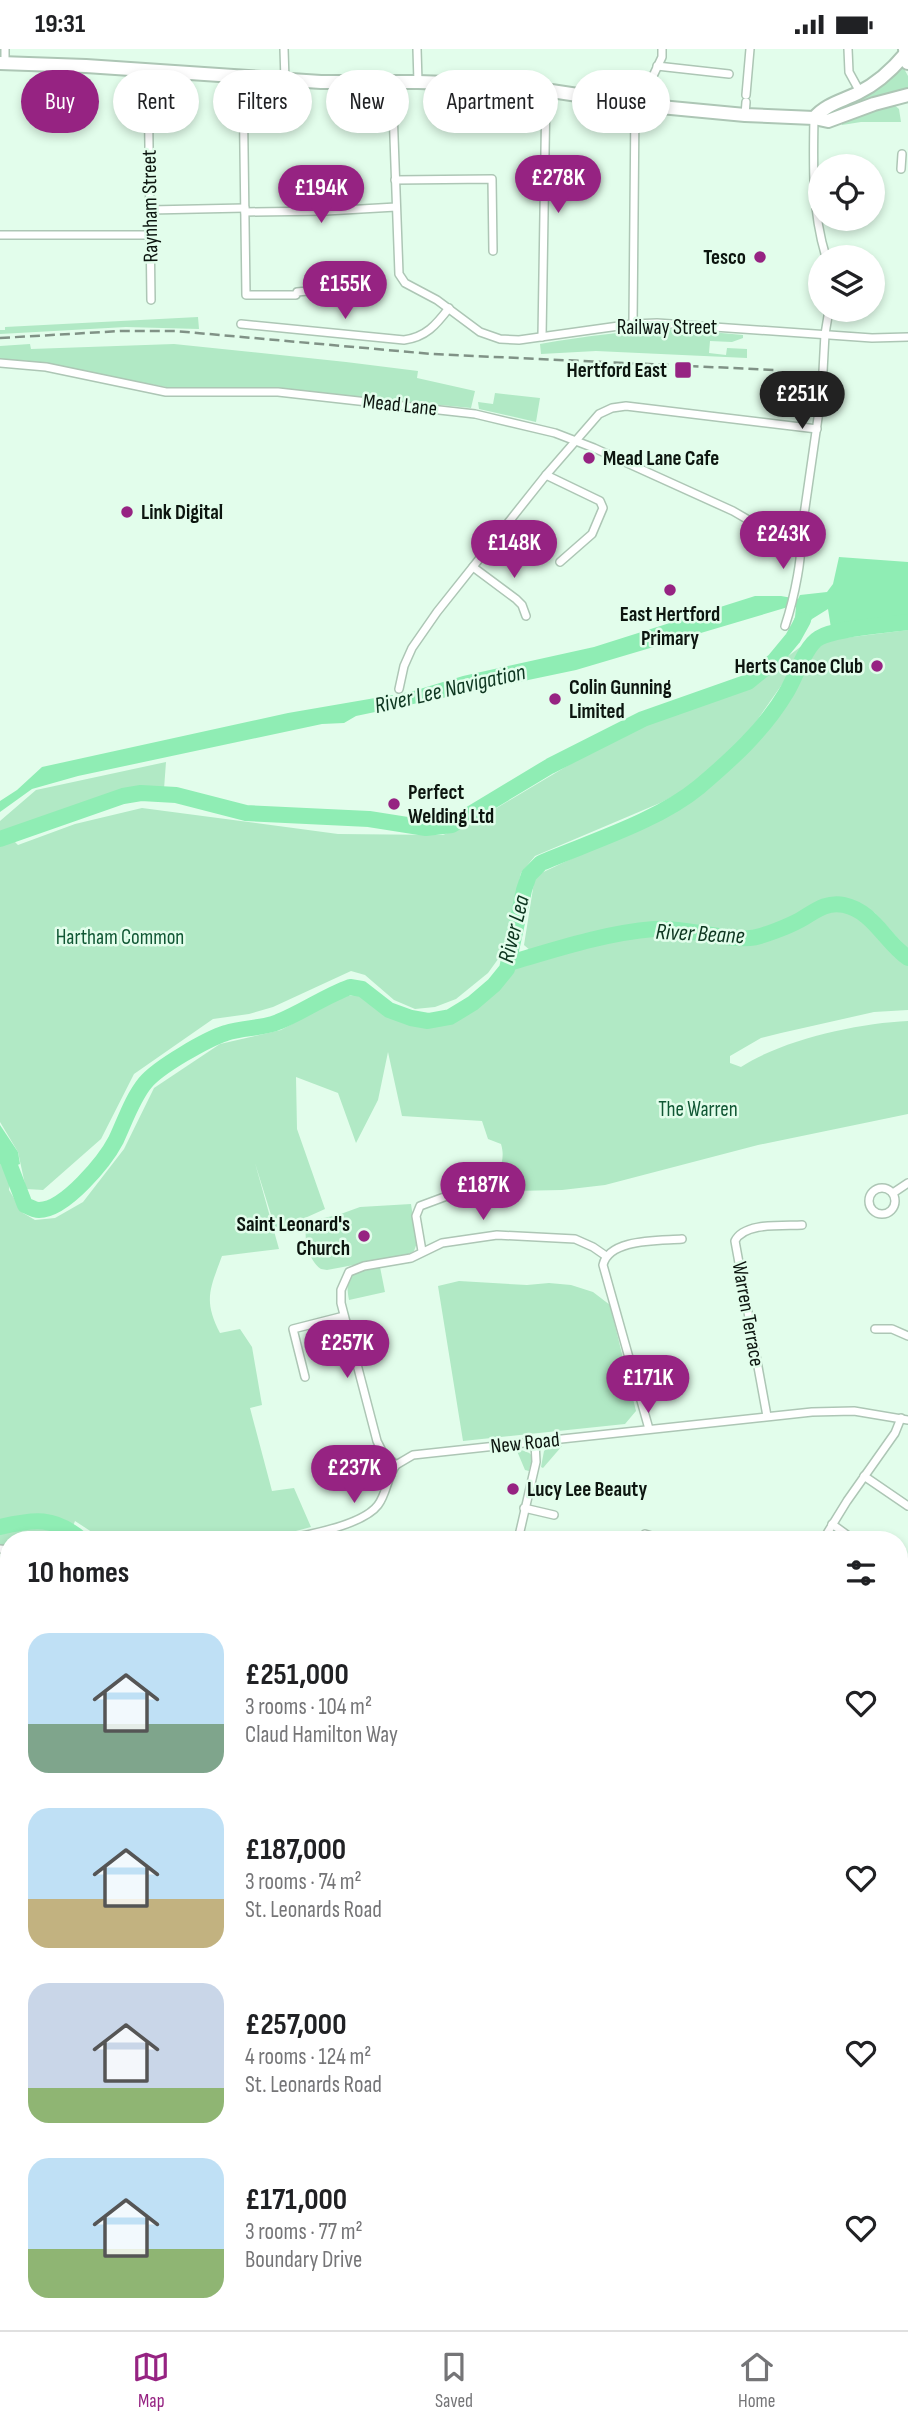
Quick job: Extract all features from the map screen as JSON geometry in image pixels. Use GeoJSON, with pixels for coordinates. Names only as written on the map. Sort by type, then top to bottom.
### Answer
{"type":"FeatureCollection","features":[{"type":"Feature","properties":{"kind":"main road"},"geometry":{"type":"LineString","coordinates":[[814,118],[824,107],[860,92],[888,74],[907,55]]}},
{"type":"Feature","properties":{"kind":"main road"},"geometry":{"type":"LineString","coordinates":[[3,63],[148,70]]}},
{"type":"Feature","properties":{"kind":"main road"},"geometry":{"type":"LineString","coordinates":[[409,82],[423,82]]}},
{"type":"Feature","properties":{"kind":"main road"},"geometry":{"type":"LineString","coordinates":[[670,106],[746,104],[828,121],[908,95]]}},
{"type":"Feature","properties":{"kind":"street"},"geometry":{"type":"LineString","coordinates":[[3,63],[5,49]]}},
{"type":"Feature","properties":{"kind":"street"},"geometry":{"type":"LineString","coordinates":[[284,49],[285,70]]}},
{"type":"Feature","properties":{"kind":"street"},"geometry":{"type":"LineString","coordinates":[[417,49],[418,82]]}},
{"type":"Feature","properties":{"kind":"street"},"geometry":{"type":"LineString","coordinates":[[656,70],[663,49]]}},
{"type":"Feature","properties":{"kind":"street"},"geometry":{"type":"LineString","coordinates":[[746,104],[750,49]]}},
{"type":"Feature","properties":{"kind":"street"},"geometry":{"type":"LineString","coordinates":[[848,49],[849,72],[860,92]]}},
{"type":"Feature","properties":{"kind":"street"},"geometry":{"type":"LineString","coordinates":[[657,67],[729,74]]}},
{"type":"Feature","properties":{"kind":"street"},"geometry":{"type":"LineString","coordinates":[[814,118],[815,205],[822,245]]}},
{"type":"Feature","properties":{"kind":"street","name":"Raynham Street"},"geometry":{"type":"LineString","coordinates":[[149,133],[151,300]]}},
{"type":"Feature","properties":{"kind":"street"},"geometry":{"type":"LineString","coordinates":[[244,133],[246,295],[296,295],[297,292],[352,287]]}},
{"type":"Feature","properties":{"kind":"street"},"geometry":{"type":"LineString","coordinates":[[150,210],[326,211],[396,207],[394,133]]}},
{"type":"Feature","properties":{"kind":"street"},"geometry":{"type":"LineString","coordinates":[[542,337],[545,133]]}},
{"type":"Feature","properties":{"kind":"street"},"geometry":{"type":"LineString","coordinates":[[634,324],[635,133]]}},
{"type":"Feature","properties":{"kind":"street"},"geometry":{"type":"LineString","coordinates":[[901,169],[902,154]]}},
{"type":"Feature","properties":{"kind":"street"},"geometry":{"type":"LineString","coordinates":[[395,180],[492,179],[493,251]]}},
{"type":"Feature","properties":{"kind":"street","name":"Railway Street"},"geometry":{"type":"LineString","coordinates":[[396,207],[398,267],[402,280],[449,308],[489,337],[508,340],[542,337],[634,324],[681,324],[872,338],[908,337]]}},
{"type":"Feature","properties":{"kind":"street"},"geometry":{"type":"LineString","coordinates":[[0,235],[150,235]]}},
{"type":"Feature","properties":{"kind":"street"},"geometry":{"type":"LineString","coordinates":[[241,324],[404,340],[416,339],[426,334],[449,308]]}},
{"type":"Feature","properties":{"kind":"street"},"geometry":{"type":"LineString","coordinates":[[779,534],[790,533],[798,528],[804,516],[824,374],[827,322]]}},
{"type":"Feature","properties":{"kind":"street","name":"Mead Lane"},"geometry":{"type":"LineString","coordinates":[[0,363],[46,367],[166,392],[278,392],[454,411],[507,420],[575,441],[724,507],[769,532],[779,534],[787,544],[800,552]]}},
{"type":"Feature","properties":{"kind":"street"},"geometry":{"type":"LineString","coordinates":[[399,689],[404,666],[412,648],[546,475],[600,414],[612,408],[626,406],[817,429]]}},
{"type":"Feature","properties":{"kind":"street"},"geometry":{"type":"LineString","coordinates":[[546,475],[600,501],[603,508],[592,534],[561,562]]}},
{"type":"Feature","properties":{"kind":"street"},"geometry":{"type":"LineString","coordinates":[[785,626],[794,598],[802,538],[798,528]]}},
{"type":"Feature","properties":{"kind":"street"},"geometry":{"type":"LineString","coordinates":[[473,567],[516,599],[522,605],[526,616]]}},
{"type":"Feature","properties":{"kind":"street"},"geometry":{"type":"LineString","coordinates":[[893,1193],[908,1183]]}},
{"type":"Feature","properties":{"kind":"street"},"geometry":{"type":"LineString","coordinates":[[422,1251],[416,1216],[419,1206],[482,1184]]}},
{"type":"Feature","properties":{"kind":"street","name":"Warren Terrace"},"geometry":{"type":"LineString","coordinates":[[766,1416],[735,1241],[739,1235],[751,1229],[802,1225]]}},
{"type":"Feature","properties":{"kind":"street"},"geometry":{"type":"LineString","coordinates":[[323,1531],[352,1521],[375,1509],[382,1500],[390,1474],[396,1465],[383,1453],[377,1441],[344,1316],[341,1290],[349,1272],[364,1266],[411,1258],[442,1243],[474,1237],[525,1235],[575,1239],[606,1256]]}},
{"type":"Feature","properties":{"kind":"street"},"geometry":{"type":"LineString","coordinates":[[649,1429],[604,1270],[606,1256],[612,1250],[631,1244],[682,1239]]}},
{"type":"Feature","properties":{"kind":"street"},"geometry":{"type":"LineString","coordinates":[[305,1377],[293,1329],[344,1316]]}},
{"type":"Feature","properties":{"kind":"street"},"geometry":{"type":"LineString","coordinates":[[875,1329],[892,1329],[908,1336]]}},
{"type":"Feature","properties":{"kind":"street","name":"New Road"},"geometry":{"type":"LineString","coordinates":[[396,1465],[413,1455],[766,1416],[855,1411],[904,1419]]}},
{"type":"Feature","properties":{"kind":"street"},"geometry":{"type":"LineString","coordinates":[[828,1531],[904,1419]]}},
{"type":"Feature","properties":{"kind":"street"},"geometry":{"type":"LineString","coordinates":[[520,1531],[536,1458],[535,1441]]}},
{"type":"Feature","properties":{"kind":"street"},"geometry":{"type":"LineString","coordinates":[[864,1476],[908,1506]]}},
{"type":"Feature","properties":{"kind":"street"},"geometry":{"type":"LineString","coordinates":[[524,1508],[554,1515]]}},
{"type":"Feature","properties":{"kind":"street"},"geometry":{"type":"LineString","coordinates":[[832,1524],[842,1531]]}},
{"type":"Feature","properties":{"kind":"green space"},"geometry":{"type":"Polygon","coordinates":[[[902,65],[908,76],[908,91],[841,111],[840,106],[882,84],[902,65]]]}},
{"type":"Feature","properties":{"kind":"green space"},"geometry":{"type":"Polygon","coordinates":[[[893,104],[899,109],[901,122],[842,125],[841,122],[893,104]]]}},
{"type":"Feature","properties":{"kind":"green space"},"geometry":{"type":"Polygon","coordinates":[[[198,317],[199,329],[126,327],[0,334],[0,330],[5,330],[5,327],[198,317]]]}},
{"type":"Feature","properties":{"kind":"green space"},"geometry":{"type":"Polygon","coordinates":[[[678,329],[743,335],[743,338],[732,342],[710,341],[709,353],[726,355],[727,348],[747,349],[747,358],[596,351],[541,354],[540,344],[609,334],[678,329]]]}},
{"type":"Feature","properties":{"kind":"green space"},"geometry":{"type":"Polygon","coordinates":[[[30,344],[31,349],[174,344],[346,362],[418,371],[417,378],[475,391],[471,408],[276,389],[177,389],[28,361],[0,359],[0,346],[30,344]]]}},
{"type":"Feature","properties":{"kind":"green space"},"geometry":{"type":"Polygon","coordinates":[[[495,393],[540,398],[536,422],[479,409],[478,402],[493,404],[495,393]]]}},
{"type":"Feature","properties":{"kind":"green space"},"geometry":{"type":"Polygon","coordinates":[[[908,630],[908,949],[875,913],[862,905],[828,899],[785,921],[757,930],[730,932],[656,921],[532,952],[524,945],[535,876],[689,803],[716,782],[756,741],[816,650],[828,640],[908,630]]]}},
{"type":"Feature","properties":{"kind":"green space","name":"Hartham Common"},"geometry":{"type":"Polygon","coordinates":[[[807,642],[790,673],[746,736],[693,786],[660,803],[535,856],[521,873],[501,955],[488,973],[456,999],[435,1007],[415,1009],[394,1000],[365,975],[351,971],[273,1007],[249,1014],[213,1019],[134,1074],[101,1139],[43,1190],[26,1189],[18,1152],[0,1122],[0,821],[36,790],[166,762],[164,789],[144,789],[104,797],[6,833],[18,845],[75,824],[142,808],[338,834],[443,835],[478,819],[599,747],[661,716],[748,686],[807,642]]]}},
{"type":"Feature","properties":{"kind":"green space","name":"The Warren"},"geometry":{"type":"Polygon","coordinates":[[[836,907],[858,912],[869,921],[890,951],[908,965],[908,1010],[874,1012],[761,1038],[730,1056],[730,1063],[741,1067],[777,1049],[844,1029],[908,1021],[908,1114],[758,1145],[605,1185],[562,1190],[514,1191],[490,1186],[501,1166],[503,1155],[501,1144],[488,1139],[482,1121],[402,1116],[388,1052],[378,1100],[356,1143],[338,1093],[296,1077],[297,1129],[325,1209],[276,1231],[255,1163],[279,1249],[222,1256],[212,1286],[210,1303],[220,1333],[240,1329],[252,1347],[262,1405],[250,1408],[272,1491],[294,1488],[311,1527],[296,1531],[90,1531],[75,1521],[71,1531],[0,1531],[0,1163],[10,1181],[9,1190],[23,1213],[35,1220],[55,1218],[83,1202],[124,1149],[154,1088],[220,1044],[281,1030],[341,997],[362,994],[378,1007],[406,1021],[445,1024],[475,1009],[511,966],[599,942],[652,934],[665,933],[728,942],[755,939],[798,925],[823,909],[836,907]]]}},
{"type":"Feature","properties":{"kind":"green space"},"geometry":{"type":"Polygon","coordinates":[[[411,1204],[417,1243],[414,1251],[407,1255],[327,1270],[316,1265],[306,1240],[308,1221],[360,1207],[411,1204]]]}},
{"type":"Feature","properties":{"kind":"green space"},"geometry":{"type":"Polygon","coordinates":[[[380,1267],[385,1292],[349,1300],[350,1278],[359,1272],[380,1267]]]}},
{"type":"Feature","properties":{"kind":"green space"},"geometry":{"type":"Polygon","coordinates":[[[459,1281],[527,1285],[549,1283],[571,1285],[593,1292],[610,1305],[636,1411],[625,1424],[463,1441],[438,1286],[459,1281]]]}},
{"type":"Feature","properties":{"kind":"green space"},"geometry":{"type":"Polygon","coordinates":[[[562,1446],[543,1468],[541,1467],[544,1451],[549,1447],[562,1446]]]}},
{"type":"Feature","properties":{"kind":"green space"},"geometry":{"type":"Polygon","coordinates":[[[521,1450],[532,1456],[529,1471],[525,1470],[517,1451],[521,1450]]]}},
{"type":"Feature","properties":{"kind":"water","name":"River Lee Navigation"},"geometry":{"type":"Polygon","coordinates":[[[839,557],[908,562],[908,618],[831,628],[828,609],[812,619],[798,640],[788,636],[796,607],[788,607],[576,670],[356,716],[344,723],[322,724],[78,776],[32,789],[0,812],[0,801],[17,790],[42,767],[288,713],[410,692],[463,676],[594,647],[755,596],[798,599],[800,595],[827,592],[833,584],[839,557]]]}},
{"type":"Feature","properties":{"kind":"water"},"geometry":{"type":"Polygon","coordinates":[[[0,1125],[18,1152],[20,1164],[5,1170],[0,1163],[0,1125]]]}},
{"type":"Feature","properties":{"kind":"pier"},"geometry":{"type":"Polygon","coordinates":[[[404,690],[403,708],[391,710],[393,692],[404,690]]]}},
{"type":"Feature","properties":{"kind":"waterway"},"geometry":{"type":"LineString","coordinates":[[0,839],[123,796],[141,793],[176,795],[246,813],[369,819],[426,828],[452,825],[550,766],[643,719],[748,682],[774,661],[793,638],[803,620]]}},
{"type":"Feature","properties":{"kind":"waterway","name":"River Lea"},"geometry":{"type":"LineString","coordinates":[[0,1149],[8,1161],[25,1205],[37,1210],[49,1208],[72,1193],[103,1160],[145,1083],[171,1062],[207,1041],[232,1031],[278,1022],[350,987],[362,989],[389,1010],[411,1018],[428,1021],[450,1017],[473,1003],[494,985],[507,969],[524,890],[529,875],[541,863],[644,820],[699,787],[758,732],[790,687],[809,648],[819,638],[849,629],[908,622]]}},
{"type":"Feature","properties":{"kind":"waterway","name":"River Beane"},"geometry":{"type":"LineString","coordinates":[[509,963],[599,938],[654,929],[750,938],[789,925],[820,908],[838,904],[854,908],[871,920],[908,958]]}},
{"type":"Feature","properties":{"kind":"waterway"},"geometry":{"type":"LineString","coordinates":[[0,1527],[43,1521],[70,1531]]}},
{"type":"Feature","properties":{"kind":"railway"},"geometry":{"type":"LineString","coordinates":[[0,338],[120,331],[175,331],[432,354],[775,370]]}},
{"type":"Feature","properties":{"kind":"place","name":"Tesco"},"geometry":{"type":"Point","coordinates":[760,257]}},
{"type":"Feature","properties":{"kind":"place","name":"Hertford East"},"geometry":{"type":"Point","coordinates":[683,370]}},
{"type":"Feature","properties":{"kind":"place","name":"Mead Lane Cafe"},"geometry":{"type":"Point","coordinates":[589,458]}},
{"type":"Feature","properties":{"kind":"place","name":"Link Digital"},"geometry":{"type":"Point","coordinates":[127,512]}},
{"type":"Feature","properties":{"kind":"place","name":"East Hertford Primary"},"geometry":{"type":"Point","coordinates":[670,590]}},
{"type":"Feature","properties":{"kind":"place","name":"Herts Canoe Club"},"geometry":{"type":"Point","coordinates":[877,666]}},
{"type":"Feature","properties":{"kind":"place","name":"Colin Gunning Limited"},"geometry":{"type":"Point","coordinates":[555,699]}},
{"type":"Feature","properties":{"kind":"place","name":"Perfect Welding Ltd"},"geometry":{"type":"Point","coordinates":[394,804]}},
{"type":"Feature","properties":{"kind":"place","name":"Saint Leonard's Church"},"geometry":{"type":"Point","coordinates":[364,1236]}},
{"type":"Feature","properties":{"kind":"place","name":"Lucy Lee Beauty"},"geometry":{"type":"Point","coordinates":[513,1489]}}]}
